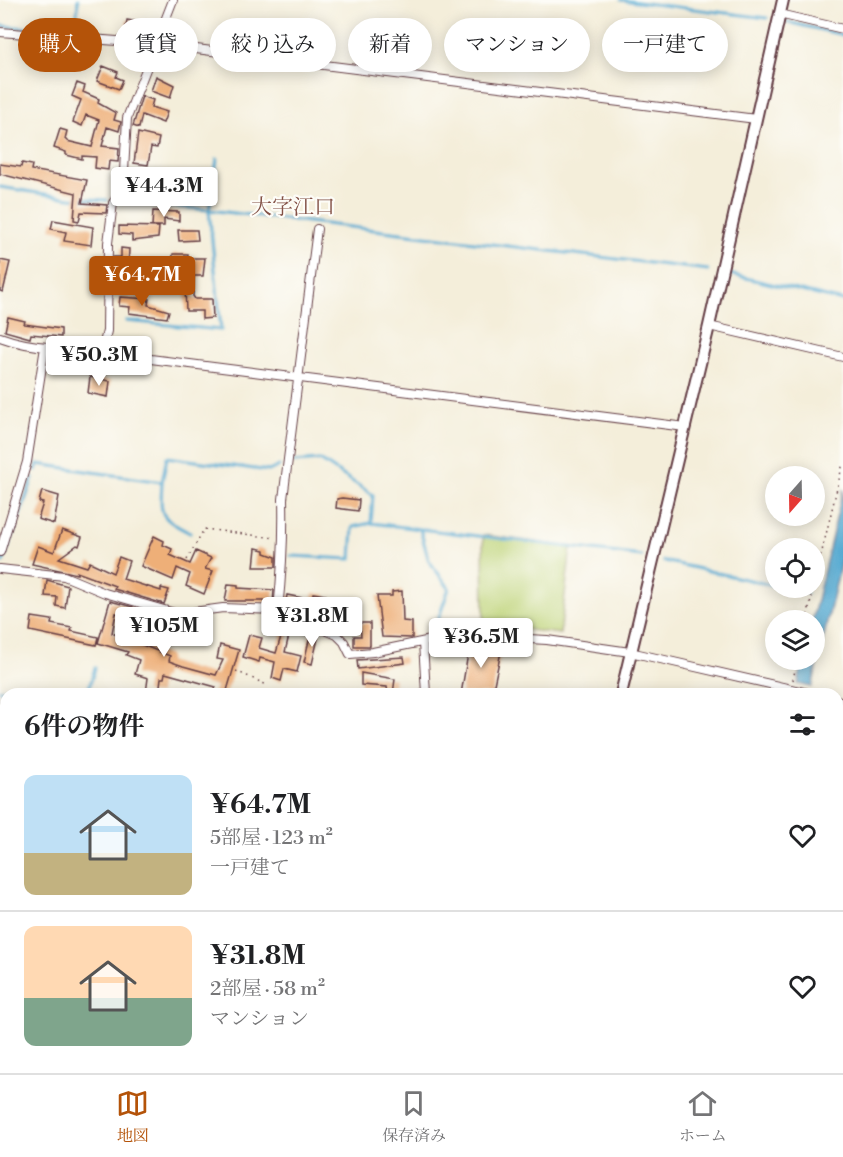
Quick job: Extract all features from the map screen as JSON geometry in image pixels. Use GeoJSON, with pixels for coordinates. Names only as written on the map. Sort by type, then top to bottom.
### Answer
{"type":"FeatureCollection","features":[{"type":"Feature","properties":{"kind":"street"},"geometry":{"type":"LineString","coordinates":[[166,18],[173,0]]}},
{"type":"Feature","properties":{"kind":"street"},"geometry":{"type":"LineString","coordinates":[[622,688],[709,326],[783,0]]}},
{"type":"Feature","properties":{"kind":"street"},"geometry":{"type":"LineString","coordinates":[[779,14],[843,29]]}},
{"type":"Feature","properties":{"kind":"street"},"geometry":{"type":"LineString","coordinates":[[0,32],[114,41]]}},
{"type":"Feature","properties":{"kind":"street"},"geometry":{"type":"LineString","coordinates":[[198,49],[756,119]]}},
{"type":"Feature","properties":{"kind":"street"},"geometry":{"type":"LineString","coordinates":[[104,343],[108,243],[113,203],[123,189],[127,118],[145,72]]}},
{"type":"Feature","properties":{"kind":"street"},"geometry":{"type":"LineString","coordinates":[[279,610],[285,550],[282,539],[283,500],[317,229]]}},
{"type":"Feature","properties":{"kind":"street"},"geometry":{"type":"LineString","coordinates":[[709,326],[843,357]]}},
{"type":"Feature","properties":{"kind":"street"},"geometry":{"type":"LineString","coordinates":[[0,337],[45,347],[94,346],[104,343]]}},
{"type":"Feature","properties":{"kind":"street"},"geometry":{"type":"LineString","coordinates":[[104,343],[113,351],[127,356],[685,427]]}},
{"type":"Feature","properties":{"kind":"street"},"geometry":{"type":"LineString","coordinates":[[0,552],[27,462],[45,347]]}},
{"type":"Feature","properties":{"kind":"street"},"geometry":{"type":"LineString","coordinates":[[0,569],[64,576],[105,593],[178,614],[235,607],[279,610],[337,635],[344,642],[350,654],[455,635],[479,635],[630,652],[786,688]]}},
{"type":"Feature","properties":{"kind":"street"},"geometry":{"type":"LineString","coordinates":[[423,642],[426,688]]}},
{"type":"Feature","properties":{"kind":"path"},"geometry":{"type":"LineString","coordinates":[[825,540],[843,463]]}},
{"type":"Feature","properties":{"kind":"path"},"geometry":{"type":"LineString","coordinates":[[187,560],[204,528],[282,539]]}},
{"type":"Feature","properties":{"kind":"path"},"geometry":{"type":"LineString","coordinates":[[790,688],[795,670]]}},
{"type":"Feature","properties":{"kind":"path"},"geometry":{"type":"LineString","coordinates":[[236,671],[267,685]]}},
{"type":"Feature","properties":{"kind":"green space"},"geometry":{"type":"Polygon","coordinates":[[[483,535],[571,547],[560,634],[484,624],[483,535]]]}},
{"type":"Feature","properties":{"kind":"water"},"geometry":{"type":"Polygon","coordinates":[[[843,489],[843,554],[825,631],[825,610],[815,610],[817,598],[825,598],[825,566],[843,489]]]}},
{"type":"Feature","properties":{"kind":"water"},"geometry":{"type":"Polygon","coordinates":[[[801,670],[816,670],[812,687],[798,684],[801,670]]]}},
{"type":"Feature","properties":{"kind":"building"},"geometry":{"type":"Polygon","coordinates":[[[103,66],[118,72],[116,77],[123,80],[119,89],[97,81],[103,66]]]}},
{"type":"Feature","properties":{"kind":"building"},"geometry":{"type":"Polygon","coordinates":[[[156,76],[174,85],[170,98],[151,91],[156,76]]]}},
{"type":"Feature","properties":{"kind":"building"},"geometry":{"type":"Polygon","coordinates":[[[77,83],[85,86],[83,92],[99,99],[98,103],[116,113],[114,120],[121,122],[119,131],[107,127],[102,146],[119,148],[118,162],[109,161],[108,170],[95,168],[96,157],[82,156],[82,159],[66,155],[66,152],[54,148],[60,129],[67,131],[65,139],[67,141],[92,147],[99,120],[86,115],[82,126],[73,122],[81,100],[72,96],[77,83]]]}},
{"type":"Feature","properties":{"kind":"building"},"geometry":{"type":"Polygon","coordinates":[[[142,96],[153,100],[151,107],[167,112],[163,123],[142,115],[139,128],[133,126],[142,96]]]}},
{"type":"Feature","properties":{"kind":"building"},"geometry":{"type":"Polygon","coordinates":[[[138,133],[159,138],[157,148],[151,147],[148,165],[134,163],[138,133]]]}},
{"type":"Feature","properties":{"kind":"building"},"geometry":{"type":"Polygon","coordinates":[[[22,163],[32,165],[31,170],[87,180],[82,203],[107,205],[106,213],[81,212],[79,221],[74,220],[76,193],[0,174],[0,164],[21,167],[22,163]]]}},
{"type":"Feature","properties":{"kind":"building"},"geometry":{"type":"Polygon","coordinates":[[[133,181],[151,183],[149,199],[139,199],[139,194],[131,194],[133,181]]]}},
{"type":"Feature","properties":{"kind":"building"},"geometry":{"type":"Polygon","coordinates":[[[170,184],[198,189],[198,200],[170,198],[170,184]]]}},
{"type":"Feature","properties":{"kind":"building"},"geometry":{"type":"Polygon","coordinates":[[[153,211],[179,212],[179,221],[164,219],[164,226],[152,226],[153,211]]]}},
{"type":"Feature","properties":{"kind":"building"},"geometry":{"type":"Polygon","coordinates":[[[53,220],[93,227],[91,245],[64,241],[66,232],[51,229],[53,220]]]}},
{"type":"Feature","properties":{"kind":"building"},"geometry":{"type":"Polygon","coordinates":[[[119,226],[159,227],[158,238],[132,241],[132,235],[119,234],[119,226]]]}},
{"type":"Feature","properties":{"kind":"building"},"geometry":{"type":"Polygon","coordinates":[[[178,230],[197,230],[198,240],[179,241],[178,230]]]}},
{"type":"Feature","properties":{"kind":"building"},"geometry":{"type":"Polygon","coordinates":[[[121,248],[129,249],[128,269],[114,268],[114,257],[121,257],[121,248]]]}},
{"type":"Feature","properties":{"kind":"building"},"geometry":{"type":"Polygon","coordinates":[[[173,254],[188,254],[188,258],[205,258],[203,276],[194,276],[193,296],[195,299],[212,299],[213,318],[202,319],[202,311],[186,311],[185,288],[170,285],[173,254]]]}},
{"type":"Feature","properties":{"kind":"building"},"geometry":{"type":"Polygon","coordinates":[[[0,260],[10,262],[3,292],[0,291],[0,260]]]}},
{"type":"Feature","properties":{"kind":"building"},"geometry":{"type":"Polygon","coordinates":[[[132,265],[147,266],[146,281],[131,280],[132,265]]]}},
{"type":"Feature","properties":{"kind":"building"},"geometry":{"type":"Polygon","coordinates":[[[120,297],[149,299],[148,305],[169,311],[167,318],[129,313],[130,307],[119,306],[120,297]]]}},
{"type":"Feature","properties":{"kind":"building"},"geometry":{"type":"Polygon","coordinates":[[[8,317],[25,321],[24,324],[61,329],[61,337],[31,334],[30,338],[5,331],[8,317]]]}},
{"type":"Feature","properties":{"kind":"building"},"geometry":{"type":"Polygon","coordinates":[[[90,377],[110,381],[108,397],[88,393],[90,377]]]}},
{"type":"Feature","properties":{"kind":"building"},"geometry":{"type":"Polygon","coordinates":[[[42,491],[59,496],[54,524],[38,519],[43,503],[39,502],[42,491]]]}},
{"type":"Feature","properties":{"kind":"building"},"geometry":{"type":"Polygon","coordinates":[[[337,499],[359,500],[358,511],[336,508],[337,499]]]}},
{"type":"Feature","properties":{"kind":"building"},"geometry":{"type":"Polygon","coordinates":[[[62,530],[82,537],[79,546],[77,545],[59,558],[87,567],[90,562],[113,573],[119,557],[129,561],[123,579],[161,591],[161,588],[169,590],[164,604],[114,589],[115,586],[77,572],[77,574],[32,564],[38,546],[54,552],[62,530]]]}},
{"type":"Feature","properties":{"kind":"building"},"geometry":{"type":"Polygon","coordinates":[[[154,536],[164,541],[163,545],[172,549],[170,555],[190,564],[196,551],[211,558],[205,569],[213,571],[204,594],[186,586],[190,574],[177,568],[173,580],[141,566],[154,536]]]}},
{"type":"Feature","properties":{"kind":"building"},"geometry":{"type":"Polygon","coordinates":[[[256,548],[265,550],[265,553],[276,557],[276,567],[254,567],[256,548]]]}},
{"type":"Feature","properties":{"kind":"building"},"geometry":{"type":"Polygon","coordinates":[[[47,580],[68,586],[65,608],[56,606],[57,597],[45,596],[47,580]]]}},
{"type":"Feature","properties":{"kind":"building"},"geometry":{"type":"Polygon","coordinates":[[[228,584],[238,585],[238,588],[274,590],[273,603],[225,601],[228,584]]]}},
{"type":"Feature","properties":{"kind":"building"},"geometry":{"type":"Polygon","coordinates":[[[402,591],[403,621],[412,622],[412,638],[382,637],[377,596],[392,596],[392,592],[402,591]]]}},
{"type":"Feature","properties":{"kind":"building"},"geometry":{"type":"Polygon","coordinates":[[[313,593],[326,595],[324,603],[347,607],[344,623],[336,621],[337,618],[301,610],[300,613],[285,606],[287,595],[312,600],[313,593]]]}},
{"type":"Feature","properties":{"kind":"building"},"geometry":{"type":"Polygon","coordinates":[[[110,601],[133,607],[131,617],[116,613],[112,633],[170,656],[169,661],[216,675],[223,660],[217,659],[220,645],[239,650],[228,688],[216,688],[165,673],[164,678],[161,678],[160,688],[147,688],[148,678],[135,674],[139,660],[126,655],[128,652],[98,643],[110,601]]]}},
{"type":"Feature","properties":{"kind":"building"},"geometry":{"type":"Polygon","coordinates":[[[32,617],[52,620],[51,624],[98,637],[96,645],[30,631],[32,617]]]}},
{"type":"Feature","properties":{"kind":"building"},"geometry":{"type":"Polygon","coordinates":[[[286,620],[296,624],[295,628],[291,627],[285,652],[301,656],[297,672],[284,669],[281,681],[272,678],[275,662],[260,658],[259,662],[243,657],[249,635],[262,638],[259,648],[276,653],[286,620]]]}},
{"type":"Feature","properties":{"kind":"building"},"geometry":{"type":"Polygon","coordinates":[[[360,623],[370,623],[370,646],[354,646],[354,636],[361,636],[360,623]]]}},
{"type":"Feature","properties":{"kind":"building"},"geometry":{"type":"Polygon","coordinates":[[[311,632],[319,634],[312,664],[304,662],[311,632]]]}},
{"type":"Feature","properties":{"kind":"building"},"geometry":{"type":"Polygon","coordinates":[[[470,642],[502,647],[493,688],[462,688],[470,642]]]}},
{"type":"Feature","properties":{"kind":"building"},"geometry":{"type":"Polygon","coordinates":[[[404,657],[405,663],[358,669],[357,660],[404,657]]]}},
{"type":"Feature","properties":{"kind":"building"},"geometry":{"type":"Polygon","coordinates":[[[361,673],[395,679],[394,688],[361,685],[361,673]]]}},
{"type":"Feature","properties":{"kind":"waterway"},"geometry":{"type":"LineString","coordinates":[[0,26],[76,31],[78,0]]}},
{"type":"Feature","properties":{"kind":"waterway"},"geometry":{"type":"LineString","coordinates":[[621,0],[767,18]]}},
{"type":"Feature","properties":{"kind":"waterway"},"geometry":{"type":"LineString","coordinates":[[787,22],[843,35]]}},
{"type":"Feature","properties":{"kind":"waterway"},"geometry":{"type":"LineString","coordinates":[[119,201],[209,210],[217,159]]}},
{"type":"Feature","properties":{"kind":"waterway"},"geometry":{"type":"LineString","coordinates":[[0,187],[70,198],[107,200]]}},
{"type":"Feature","properties":{"kind":"waterway"},"geometry":{"type":"LineString","coordinates":[[126,321],[221,330],[209,210],[708,270]]}},
{"type":"Feature","properties":{"kind":"waterway"},"geometry":{"type":"LineString","coordinates":[[729,274],[843,301]]}},
{"type":"Feature","properties":{"kind":"waterway"},"geometry":{"type":"LineString","coordinates":[[162,482],[167,457],[269,471],[279,466]]}},
{"type":"Feature","properties":{"kind":"waterway"},"geometry":{"type":"LineString","coordinates":[[294,462],[320,460],[373,495],[371,523],[642,556]]}},
{"type":"Feature","properties":{"kind":"waterway"},"geometry":{"type":"LineString","coordinates":[[36,470],[38,464],[162,482],[161,502],[164,514],[172,523],[190,533]]}},
{"type":"Feature","properties":{"kind":"waterway"},"geometry":{"type":"LineString","coordinates":[[3,562],[33,478]]}},
{"type":"Feature","properties":{"kind":"waterway"},"geometry":{"type":"LineString","coordinates":[[291,556],[351,559],[353,527],[371,523]]}},
{"type":"Feature","properties":{"kind":"waterway"},"geometry":{"type":"LineString","coordinates":[[420,529],[429,561],[449,588],[437,623]]}},
{"type":"Feature","properties":{"kind":"waterway"},"geometry":{"type":"LineString","coordinates":[[664,561],[765,584]]}},
{"type":"Feature","properties":{"kind":"waterway"},"geometry":{"type":"LineString","coordinates":[[89,688],[95,668]]}},
{"type":"Feature","properties":{"kind":"district","name":"大字江口"},"geometry":{"type":"Point","coordinates":[293,207]}}]}
